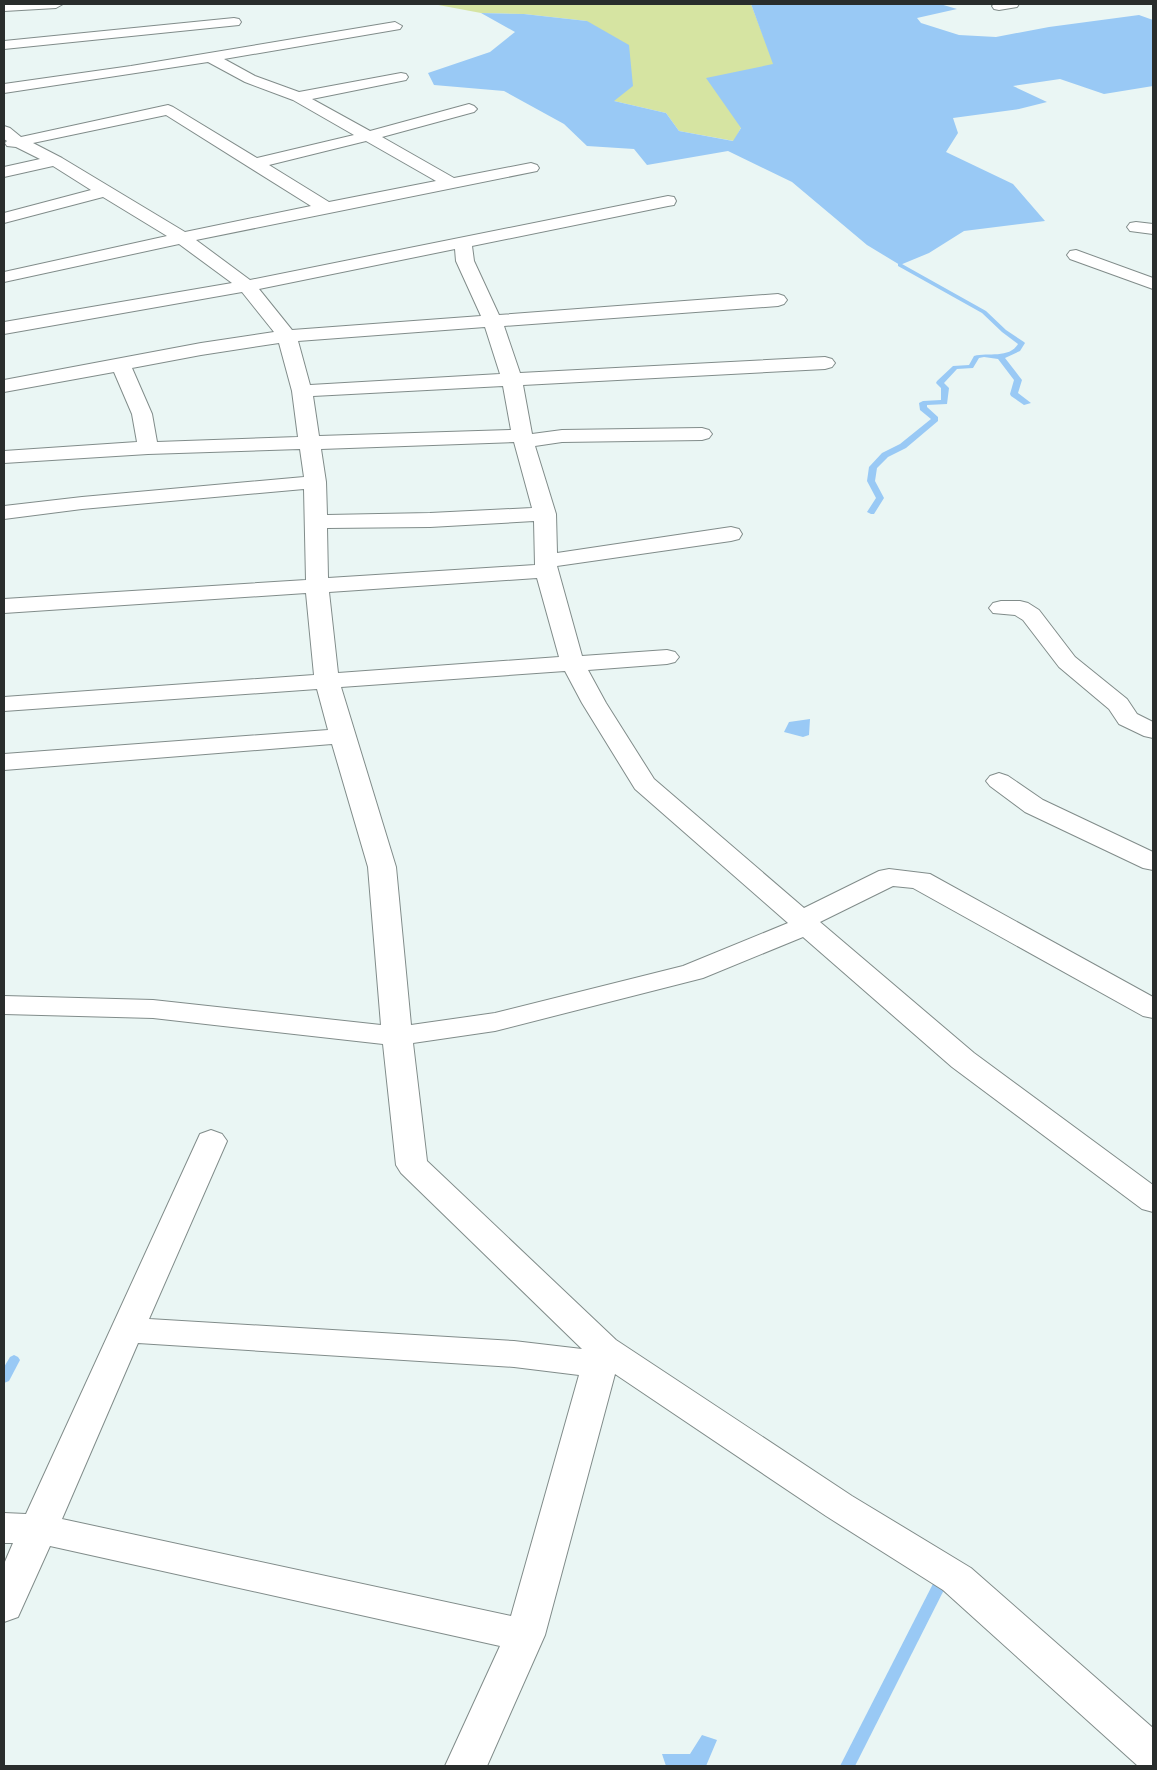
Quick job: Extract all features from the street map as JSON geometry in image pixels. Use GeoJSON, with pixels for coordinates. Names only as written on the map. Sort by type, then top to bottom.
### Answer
{"type":"FeatureCollection","features":[{"type":"Feature","properties":{"kind":"street"},"geometry":{"type":"LineString","coordinates":[[4,7],[56,4]]}},
{"type":"Feature","properties":{"kind":"street"},"geometry":{"type":"LineString","coordinates":[[4,45],[234,22]]}},
{"type":"Feature","properties":{"kind":"street"},"geometry":{"type":"LineString","coordinates":[[4,88],[210,57],[395,26]]}},
{"type":"Feature","properties":{"kind":"street"},"geometry":{"type":"LineString","coordinates":[[210,57],[250,79],[298,97],[452,183]]}},
{"type":"Feature","properties":{"kind":"street"},"geometry":{"type":"LineString","coordinates":[[298,97],[401,77]]}},
{"type":"Feature","properties":{"kind":"street"},"geometry":{"type":"LineString","coordinates":[[254,164],[469,109]]}},
{"type":"Feature","properties":{"kind":"street"},"geometry":{"type":"LineString","coordinates":[[9,139],[168,110],[325,207]]}},
{"type":"Feature","properties":{"kind":"street"},"geometry":{"type":"LineString","coordinates":[[9,139],[56,161],[181,236],[247,286],[286,336],[302,391],[315,482],[317,586],[327,680],[382,866],[397,1036],[412,1165],[602,1357],[957,1579],[1153,1753]]}},
{"type":"Feature","properties":{"kind":"street"},"geometry":{"type":"LineString","coordinates":[[4,172],[56,161]]}},
{"type":"Feature","properties":{"kind":"street"},"geometry":{"type":"LineString","coordinates":[[4,277],[181,236],[531,168]]}},
{"type":"Feature","properties":{"kind":"street"},"geometry":{"type":"LineString","coordinates":[[4,218],[105,191]]}},
{"type":"Feature","properties":{"kind":"street"},"geometry":{"type":"LineString","coordinates":[[4,328],[247,286],[668,201]]}},
{"type":"Feature","properties":{"kind":"street"},"geometry":{"type":"LineString","coordinates":[[1136,226],[1153,229]]}},
{"type":"Feature","properties":{"kind":"street"},"geometry":{"type":"LineString","coordinates":[[462,242],[465,261],[492,319],[512,380],[523,439],[545,514],[546,566],[572,662],[594,704],[644,784],[963,1060],[1153,1201]]}},
{"type":"Feature","properties":{"kind":"street"},"geometry":{"type":"LineString","coordinates":[[1076,256],[1153,284]]}},
{"type":"Feature","properties":{"kind":"street"},"geometry":{"type":"LineString","coordinates":[[4,386],[200,349],[286,336],[492,319],[778,300]]}},
{"type":"Feature","properties":{"kind":"street"},"geometry":{"type":"LineString","coordinates":[[302,391],[825,363]]}},
{"type":"Feature","properties":{"kind":"street"},"geometry":{"type":"LineString","coordinates":[[121,365],[142,414],[148,448]]}},
{"type":"Feature","properties":{"kind":"street"},"geometry":{"type":"LineString","coordinates":[[4,457],[148,448],[309,442],[702,434]]}},
{"type":"Feature","properties":{"kind":"street"},"geometry":{"type":"LineString","coordinates":[[4,513],[82,503],[315,482]]}},
{"type":"Feature","properties":{"kind":"street"},"geometry":{"type":"LineString","coordinates":[[317,522],[430,520],[545,514]]}},
{"type":"Feature","properties":{"kind":"street"},"geometry":{"type":"LineString","coordinates":[[4,606],[317,586],[546,566],[731,534]]}},
{"type":"Feature","properties":{"kind":"street"},"geometry":{"type":"LineString","coordinates":[[1001,608],[1020,608],[1031,615],[1067,662],[1118,704],[1128,719],[1153,731]]}},
{"type":"Feature","properties":{"kind":"street"},"geometry":{"type":"LineString","coordinates":[[4,704],[572,662],[667,657]]}},
{"type":"Feature","properties":{"kind":"street"},"geometry":{"type":"LineString","coordinates":[[4,762],[342,736]]}},
{"type":"Feature","properties":{"kind":"street"},"geometry":{"type":"LineString","coordinates":[[999,781],[1034,806],[1153,862]]}},
{"type":"Feature","properties":{"kind":"street"},"geometry":{"type":"LineString","coordinates":[[4,1005],[153,1009],[397,1036],[496,1022],[693,972],[805,922],[889,877],[920,880],[1153,1009]]}},
{"type":"Feature","properties":{"kind":"street"},"geometry":{"type":"LineString","coordinates":[[4,1606],[22,1528],[127,1330],[211,1141]]}},
{"type":"Feature","properties":{"kind":"street"},"geometry":{"type":"LineString","coordinates":[[127,1330],[514,1354],[602,1357]]}},
{"type":"Feature","properties":{"kind":"street"},"geometry":{"type":"LineString","coordinates":[[466,1766],[525,1635],[602,1357]]}},
{"type":"Feature","properties":{"kind":"street"},"geometry":{"type":"LineString","coordinates":[[22,1528],[525,1635]]}},
{"type":"Feature","properties":{"kind":"green space"},"geometry":{"type":"Polygon","coordinates":[[[433,4],[751,4],[774,64],[734,141],[679,131],[666,113],[614,101],[587,21],[524,14],[481,13],[433,4]]]}},
{"type":"Feature","properties":{"kind":"water"},"geometry":{"type":"Polygon","coordinates":[[[751,4],[940,4],[957,9],[917,18],[921,23],[959,35],[996,37],[1049,27],[1139,15],[1153,20],[1153,86],[1104,94],[1060,79],[1013,86],[1047,102],[1019,109],[953,118],[958,133],[946,152],[1013,184],[1045,221],[964,231],[929,253],[900,265],[867,245],[792,182],[728,151],[647,165],[634,149],[587,146],[564,124],[504,91],[434,85],[428,73],[490,52],[515,32],[481,13],[524,14],[587,21],[629,45],[633,86],[614,101],[666,113],[679,131],[733,141],[741,128],[706,78],[773,64],[751,4]]]}},
{"type":"Feature","properties":{"kind":"water"},"geometry":{"type":"Polygon","coordinates":[[[810,719],[809,735],[803,737],[784,732],[789,722],[810,719]]]}},
{"type":"Feature","properties":{"kind":"water"},"geometry":{"type":"Polygon","coordinates":[[[702,1735],[717,1740],[706,1766],[666,1766],[662,1754],[690,1754],[702,1735]]]}},
{"type":"Feature","properties":{"kind":"waterway"},"geometry":{"type":"LineString","coordinates":[[900,265],[984,312],[1004,331],[1022,343],[1018,350],[1001,357]]}},
{"type":"Feature","properties":{"kind":"waterway"},"geometry":{"type":"LineString","coordinates":[[871,512],[880,498],[871,481],[873,467],[885,455],[903,446],[935,419],[923,408],[923,403],[944,402],[945,388],[940,383],[955,367],[971,367],[976,357],[984,355],[1001,357]]}},
{"type":"Feature","properties":{"kind":"waterway"},"geometry":{"type":"LineString","coordinates":[[1001,357],[1018,380],[1014,394],[1027,403]]}},
{"type":"Feature","properties":{"kind":"waterway"},"geometry":{"type":"LineString","coordinates":[[4,1378],[14,1360]]}},
{"type":"Feature","properties":{"kind":"waterway"},"geometry":{"type":"LineString","coordinates":[[847,1766],[944,1576]]}}]}
